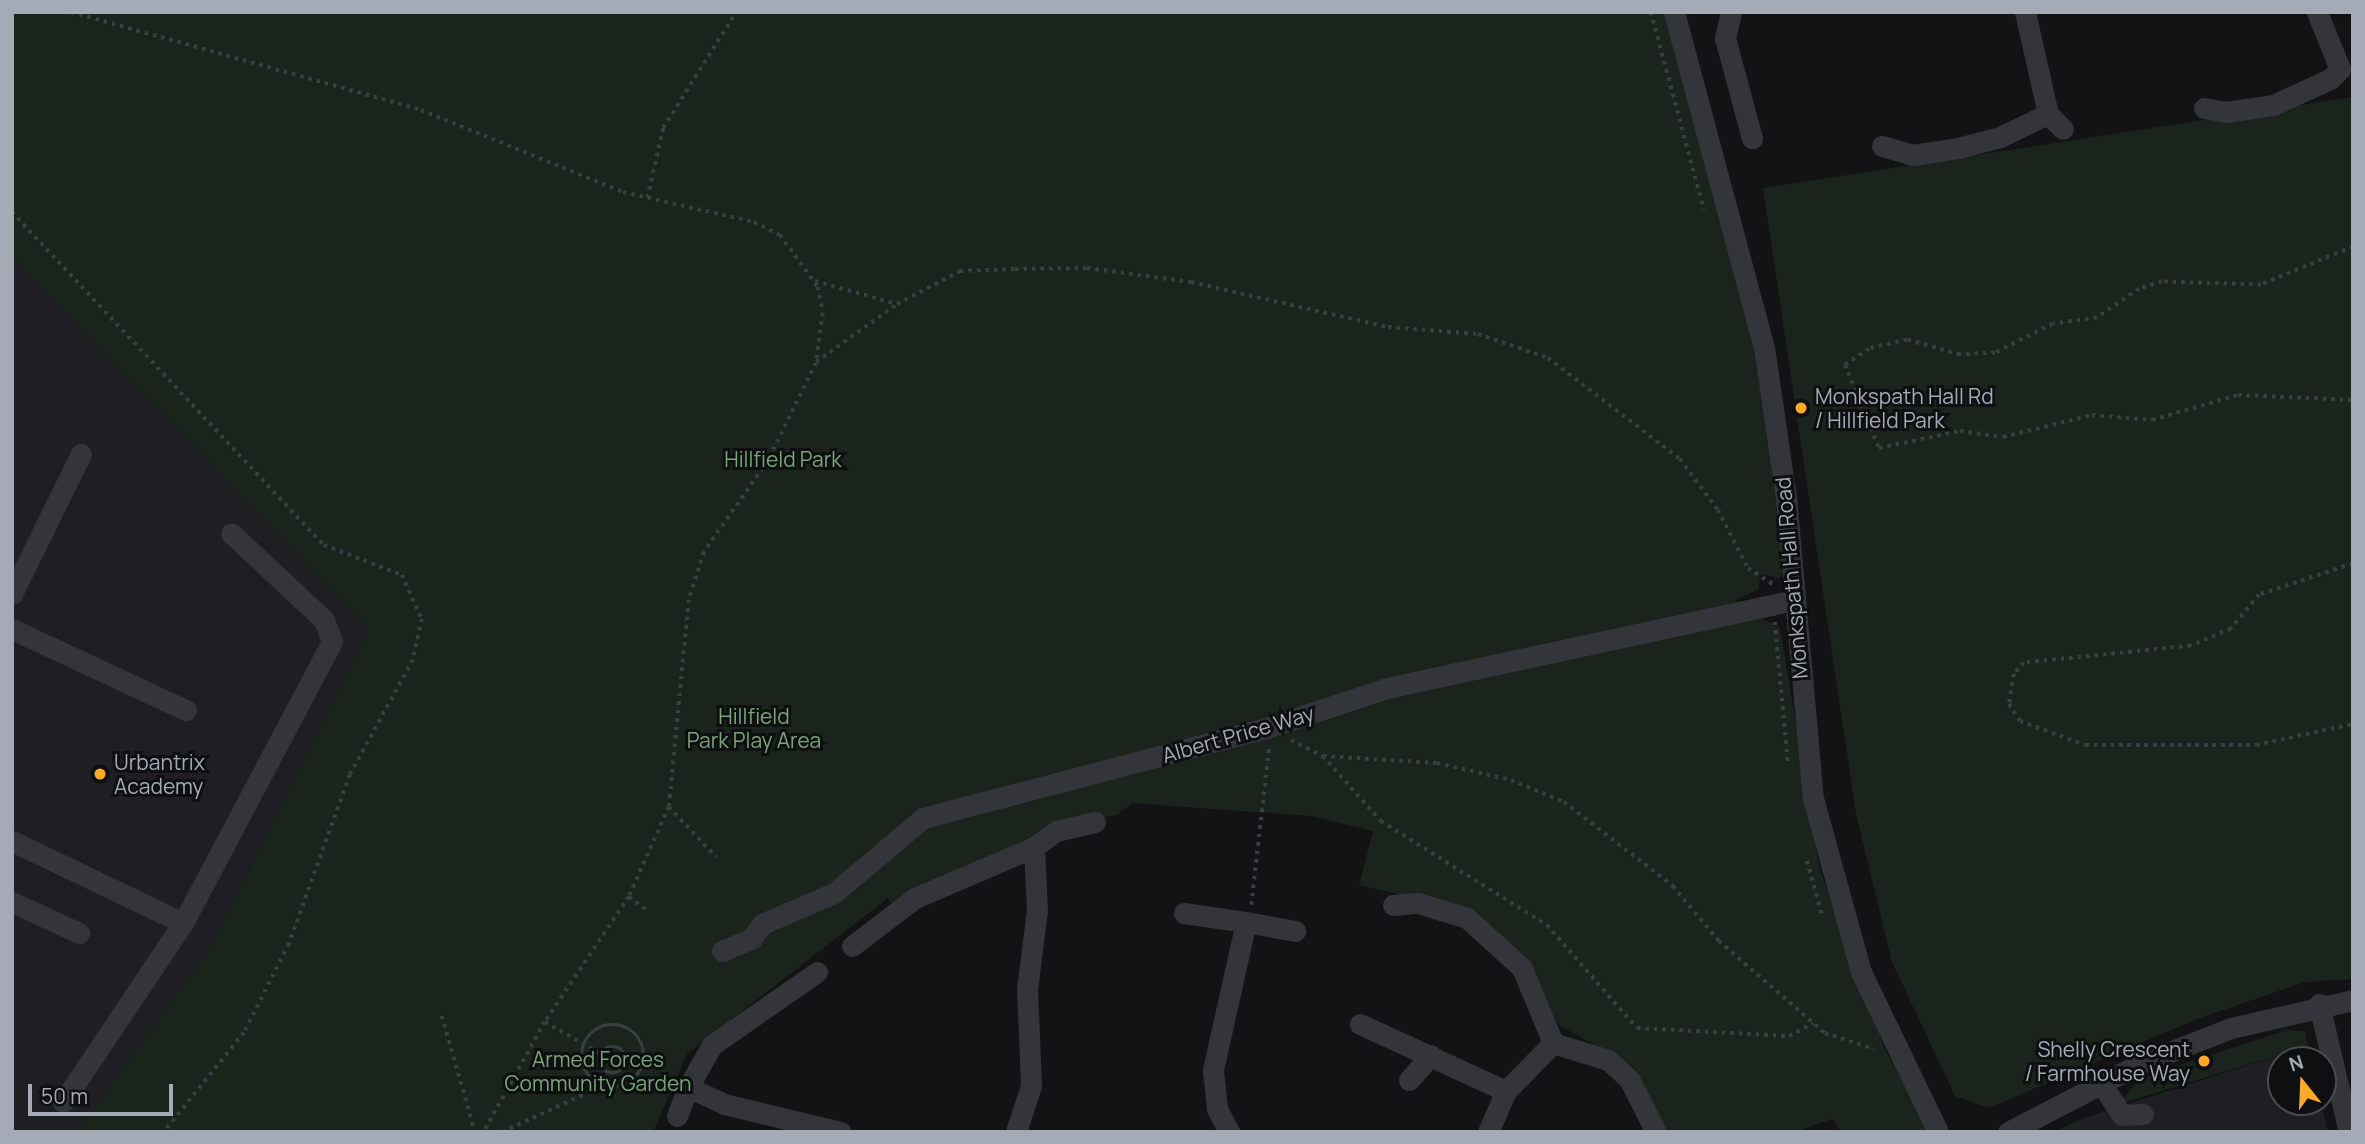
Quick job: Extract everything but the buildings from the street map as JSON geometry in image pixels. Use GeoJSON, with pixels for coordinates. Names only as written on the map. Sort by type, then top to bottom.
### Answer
{"type":"FeatureCollection","features":[{"type":"Feature","properties":{"kind":"street","name":"Monkspath Hall Road"},"geometry":{"type":"LineString","coordinates":[[1674,12],[1764,347],[1813,798],[1836,889],[1880,1019],[1938,1132]]}},
{"type":"Feature","properties":{"kind":"street"},"geometry":{"type":"LineString","coordinates":[[1731,12],[1725,38],[1752,138]]}},
{"type":"Feature","properties":{"kind":"street"},"geometry":{"type":"LineString","coordinates":[[1881,146],[1913,155],[1958,148],[2056,121],[2025,12]]}},
{"type":"Feature","properties":{"kind":"street"},"geometry":{"type":"LineString","coordinates":[[2204,108],[2239,110],[2309,92],[2340,69],[2317,12]]}},
{"type":"Feature","properties":{"kind":"street"},"geometry":{"type":"LineString","coordinates":[[12,594],[81,454]]}},
{"type":"Feature","properties":{"kind":"street"},"geometry":{"type":"LineString","coordinates":[[64,1102],[183,923],[332,641],[324,620],[231,533]]}},
{"type":"Feature","properties":{"kind":"street","name":"Albert Price Way"},"geometry":{"type":"LineString","coordinates":[[722,951],[752,939],[760,919],[834,893],[923,818],[973,802],[1229,739],[1387,688],[1793,600]]}},
{"type":"Feature","properties":{"kind":"street"},"geometry":{"type":"LineString","coordinates":[[12,629],[186,710]]}},
{"type":"Feature","properties":{"kind":"street"},"geometry":{"type":"LineString","coordinates":[[852,946],[915,898],[1034,847],[1056,831],[1095,822]]}},
{"type":"Feature","properties":{"kind":"street"},"geometry":{"type":"LineString","coordinates":[[12,841],[183,923]]}},
{"type":"Feature","properties":{"kind":"street"},"geometry":{"type":"LineString","coordinates":[[1016,1132],[1031,1086],[1027,989],[1037,910],[1034,847]]}},
{"type":"Feature","properties":{"kind":"street"},"geometry":{"type":"LineString","coordinates":[[12,902],[79,933]]}},
{"type":"Feature","properties":{"kind":"street"},"geometry":{"type":"LineString","coordinates":[[1393,905],[1440,907],[1467,918],[1522,968],[1553,1043]]}},
{"type":"Feature","properties":{"kind":"street"},"geometry":{"type":"LineString","coordinates":[[1184,913],[1294,931]]}},
{"type":"Feature","properties":{"kind":"street"},"geometry":{"type":"LineString","coordinates":[[1229,1132],[1217,1110],[1213,1070],[1248,923]]}},
{"type":"Feature","properties":{"kind":"street"},"geometry":{"type":"LineString","coordinates":[[677,1116],[688,1087],[712,1045],[817,972]]}},
{"type":"Feature","properties":{"kind":"street"},"geometry":{"type":"LineString","coordinates":[[2008,1132],[2101,1083],[2231,1028],[2319,1004],[2353,1000]]}},
{"type":"Feature","properties":{"kind":"street"},"geometry":{"type":"LineString","coordinates":[[2319,1004],[2349,1132]]}},
{"type":"Feature","properties":{"kind":"street"},"geometry":{"type":"LineString","coordinates":[[1360,1024],[1506,1091]]}},
{"type":"Feature","properties":{"kind":"street"},"geometry":{"type":"LineString","coordinates":[[1553,1043],[1582,1050],[1629,1079],[1656,1132]]}},
{"type":"Feature","properties":{"kind":"street"},"geometry":{"type":"LineString","coordinates":[[1488,1132],[1506,1091],[1553,1043]]}},
{"type":"Feature","properties":{"kind":"street"},"geometry":{"type":"LineString","coordinates":[[1409,1080],[1431,1055]]}},
{"type":"Feature","properties":{"kind":"street"},"geometry":{"type":"LineString","coordinates":[[2101,1083],[2116,1123],[2143,1114]]}},
{"type":"Feature","properties":{"kind":"street"},"geometry":{"type":"LineString","coordinates":[[688,1087],[724,1104],[841,1132]]}},
{"type":"Feature","properties":{"kind":"path"},"geometry":{"type":"LineString","coordinates":[[71,12],[421,110],[648,198],[754,222],[780,235],[815,281],[823,313],[816,363],[768,461],[704,552],[690,600],[669,807],[629,897],[544,1022],[484,1132]]}},
{"type":"Feature","properties":{"kind":"path"},"geometry":{"type":"LineString","coordinates":[[648,198],[663,128],[736,12]]}},
{"type":"Feature","properties":{"kind":"path"},"geometry":{"type":"LineString","coordinates":[[12,212],[324,545],[402,575],[422,620],[413,660],[378,714],[350,775],[284,955],[244,1033],[164,1132]]}},
{"type":"Feature","properties":{"kind":"path"},"geometry":{"type":"LineString","coordinates":[[2353,247],[2261,285],[2162,282],[2139,289],[2097,318],[2053,324],[1995,353],[1960,355],[1907,340],[1869,349],[1845,365],[1879,448],[1960,431],[2003,437],[2092,415],[2152,420],[2238,395],[2353,400]]}},
{"type":"Feature","properties":{"kind":"path"},"geometry":{"type":"LineString","coordinates":[[816,363],[897,304],[960,271],[1087,268],[1191,282],[1388,327],[1478,334],[1548,358],[1680,459],[1718,510],[1748,568],[1773,584]]}},
{"type":"Feature","properties":{"kind":"path"},"geometry":{"type":"LineString","coordinates":[[815,281],[897,304]]}},
{"type":"Feature","properties":{"kind":"path"},"geometry":{"type":"LineString","coordinates":[[2353,564],[2259,595],[2231,629],[2192,646],[2024,663],[2014,674],[2009,704],[2020,721],[2085,745],[2256,745],[2353,724]]}},
{"type":"Feature","properties":{"kind":"path"},"geometry":{"type":"LineString","coordinates":[[1282,736],[1323,756],[1381,821],[1547,925],[1637,1028],[1788,1035],[1814,1023]]}},
{"type":"Feature","properties":{"kind":"path"},"geometry":{"type":"LineString","coordinates":[[1248,923],[1271,764],[1268,737],[1275,737]]}},
{"type":"Feature","properties":{"kind":"path"},"geometry":{"type":"LineString","coordinates":[[1323,756],[1437,763],[1511,780],[1564,802],[1674,886],[1719,941],[1814,1023],[1874,1049]]}},
{"type":"Feature","properties":{"kind":"path"},"geometry":{"type":"LineString","coordinates":[[669,807],[716,857]]}},
{"type":"Feature","properties":{"kind":"path"},"geometry":{"type":"LineString","coordinates":[[629,897],[647,911]]}},
{"type":"Feature","properties":{"kind":"path"},"geometry":{"type":"LineString","coordinates":[[442,1016],[475,1132]]}},
{"type":"Feature","properties":{"kind":"path"},"geometry":{"type":"LineString","coordinates":[[544,1022],[601,1054],[618,1048],[626,1064],[610,1074],[602,1069],[601,1054]]}},
{"type":"Feature","properties":{"kind":"path"},"geometry":{"type":"LineString","coordinates":[[502,1132],[602,1086],[634,1080],[644,1063],[641,1042],[617,1025],[597,1030],[583,1044],[583,1066],[602,1086]]}},
{"type":"Feature","properties":{"kind":"shaded area"},"geometry":{"type":"Polygon","coordinates":[[[12,257],[369,629],[211,947],[76,1132],[12,1132],[12,257]]]}},
{"type":"Feature","properties":{"kind":"shaded area"},"geometry":{"type":"Polygon","coordinates":[[[2267,1059],[2267,1116],[2324,1116],[2328,1132],[2084,1132],[2081,1119],[2267,1059]]]}},
{"type":"Feature","properties":{"kind":"green space","name":"Hillfield Park"},"geometry":{"type":"Polygon","coordinates":[[[12,12],[1666,12],[1756,348],[1768,421],[1784,565],[1780,578],[1760,574],[1759,589],[1736,600],[1738,609],[1780,627],[1819,867],[1884,1047],[1930,1132],[1841,1132],[1832,1119],[1794,1132],[1662,1132],[1635,1068],[1559,1025],[1518,954],[1457,908],[1359,885],[1373,831],[1311,816],[1132,803],[1117,815],[1052,826],[893,907],[888,898],[687,1054],[653,1132],[76,1132],[211,947],[369,629],[12,257],[12,12]]]}},
{"type":"Feature","properties":{"kind":"green space"},"geometry":{"type":"Polygon","coordinates":[[[2353,97],[2353,979],[2305,982],[2197,1019],[1989,1108],[1955,1096],[1892,962],[1856,814],[1763,188],[2353,97]]]}},
{"type":"Feature","properties":{"kind":"green space"},"geometry":{"type":"Polygon","coordinates":[[[2287,1030],[2305,1031],[2308,1046],[2267,1046],[2267,1059],[2116,1105],[2143,1077],[2287,1030]]]}},
{"type":"Feature","properties":{"kind":"green space"},"geometry":{"type":"Polygon","coordinates":[[[2081,1119],[2084,1132],[2054,1132],[2081,1119]]]}},
{"type":"Feature","properties":{"kind":"place","name":"Monkspath Hall Rd / Hillfield Park"},"geometry":{"type":"Point","coordinates":[1801,408]}},
{"type":"Feature","properties":{"kind":"place","name":"Urbantrix Academy"},"geometry":{"type":"Point","coordinates":[100,774]}},
{"type":"Feature","properties":{"kind":"place","name":"Shelly Crescent / Farmhouse Way"},"geometry":{"type":"Point","coordinates":[2204,1061]}},
{"type":"Feature","properties":{"kind":"park label","name":"Hillfield Park Play Area"},"geometry":{"type":"Point","coordinates":[754,728]}},
{"type":"Feature","properties":{"kind":"park label","name":"Armed Forces Community Garden"},"geometry":{"type":"Point","coordinates":[598,1071]}}]}
